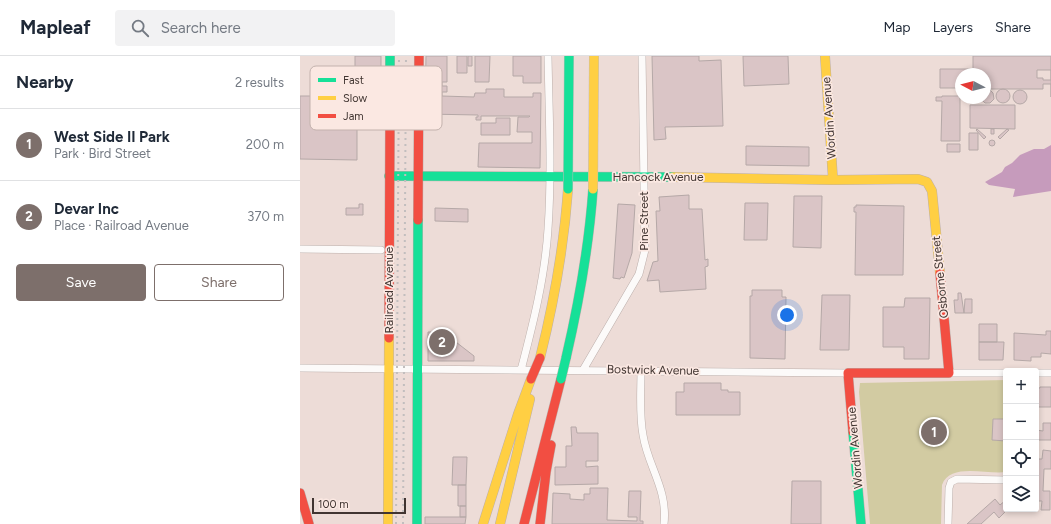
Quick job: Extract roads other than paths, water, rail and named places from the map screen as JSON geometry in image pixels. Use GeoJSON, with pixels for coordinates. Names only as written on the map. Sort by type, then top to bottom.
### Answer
{"type":"FeatureCollection","features":[{"type":"Feature","properties":{"kind":"main road","name":"Railroad Avenue"},"geometry":{"type":"LineString","coordinates":[[390,56],[390,66]]}},
{"type":"Feature","properties":{"kind":"main road"},"geometry":{"type":"LineString","coordinates":[[420,56],[420,66]]}},
{"type":"Feature","properties":{"kind":"main road"},"geometry":{"type":"LineString","coordinates":[[483,524],[518,414],[540,358],[559,271],[568,189],[570,56]]}},
{"type":"Feature","properties":{"kind":"main road"},"geometry":{"type":"LineString","coordinates":[[524,524],[561,379],[584,274],[593,189],[594,56]]}},
{"type":"Feature","properties":{"kind":"main road"},"geometry":{"type":"LineString","coordinates":[[594,84],[598,56]]}},
{"type":"Feature","properties":{"kind":"main road","name":"Wordin Avenue"},"geometry":{"type":"LineString","coordinates":[[825,56],[833,180]]}},
{"type":"Feature","properties":{"kind":"main road","name":"Railroad Avenue"},"geometry":{"type":"LineString","coordinates":[[388,524],[389,130]]}},
{"type":"Feature","properties":{"kind":"main road"},"geometry":{"type":"LineString","coordinates":[[417,524],[419,130]]}},
{"type":"Feature","properties":{"kind":"main road","name":"Hancock Avenue"},"geometry":{"type":"LineString","coordinates":[[389,176],[644,177],[833,180],[918,179],[927,182]]}},
{"type":"Feature","properties":{"kind":"main road","name":"Osborne Street"},"geometry":{"type":"LineString","coordinates":[[927,182],[932,191],[949,373]]}},
{"type":"Feature","properties":{"kind":"main road","name":"Wordin Avenue"},"geometry":{"type":"LineString","coordinates":[[848,373],[861,524]]}},
{"type":"Feature","properties":{"kind":"main road","name":"Bostwick Avenue"},"geometry":{"type":"LineString","coordinates":[[848,373],[949,373]]}},
{"type":"Feature","properties":{"kind":"main road"},"geometry":{"type":"LineString","coordinates":[[500,524],[533,379]]}},
{"type":"Feature","properties":{"kind":"main road"},"geometry":{"type":"LineString","coordinates":[[540,524],[545,480],[561,379]]}},
{"type":"Feature","properties":{"kind":"main road"},"geometry":{"type":"LineString","coordinates":[[300,493],[302,509],[309,524]]}},
{"type":"Feature","properties":{"kind":"street"},"geometry":{"type":"LineString","coordinates":[[521,370],[535,312],[548,230],[550,177],[548,56]]}},
{"type":"Feature","properties":{"kind":"street","name":"Pine Street"},"geometry":{"type":"LineString","coordinates":[[583,370],[639,274],[645,250],[642,56]]}},
{"type":"Feature","properties":{"kind":"street"},"geometry":{"type":"LineString","coordinates":[[300,249],[381,250]]}},
{"type":"Feature","properties":{"kind":"street","name":"Bostwick Avenue"},"geometry":{"type":"LineString","coordinates":[[300,368],[848,373]]}},
{"type":"Feature","properties":{"kind":"street"},"geometry":{"type":"LineString","coordinates":[[641,370],[642,435],[648,456],[664,498],[664,524]]}},
{"type":"Feature","properties":{"kind":"street","name":"Bostwick Avenue"},"geometry":{"type":"LineString","coordinates":[[949,373],[1003,373]]}},
{"type":"Feature","properties":{"kind":"street"},"geometry":{"type":"LineString","coordinates":[[1039,373],[1051,373]]}},
{"type":"Feature","properties":{"kind":"street"},"geometry":{"type":"LineString","coordinates":[[948,524],[949,488],[952,482],[957,479],[1003,480]]}},
{"type":"Feature","properties":{"kind":"street"},"geometry":{"type":"LineString","coordinates":[[546,524],[547,507]]}},
{"type":"Feature","properties":{"kind":"railway"},"geometry":{"type":"LineString","coordinates":[[399,56],[399,66]]}},
{"type":"Feature","properties":{"kind":"railway"},"geometry":{"type":"LineString","coordinates":[[406,56],[406,66]]}},
{"type":"Feature","properties":{"kind":"railway"},"geometry":{"type":"LineString","coordinates":[[396,524],[399,130]]}},
{"type":"Feature","properties":{"kind":"railway"},"geometry":{"type":"LineString","coordinates":[[403,524],[406,130]]}},
{"type":"Feature","properties":{"kind":"place","name":"Devar Inc"},"geometry":{"type":"Point","coordinates":[442,342]}},
{"type":"Feature","properties":{"kind":"place","name":"West Side II Park"},"geometry":{"type":"Point","coordinates":[934,432]}}]}
